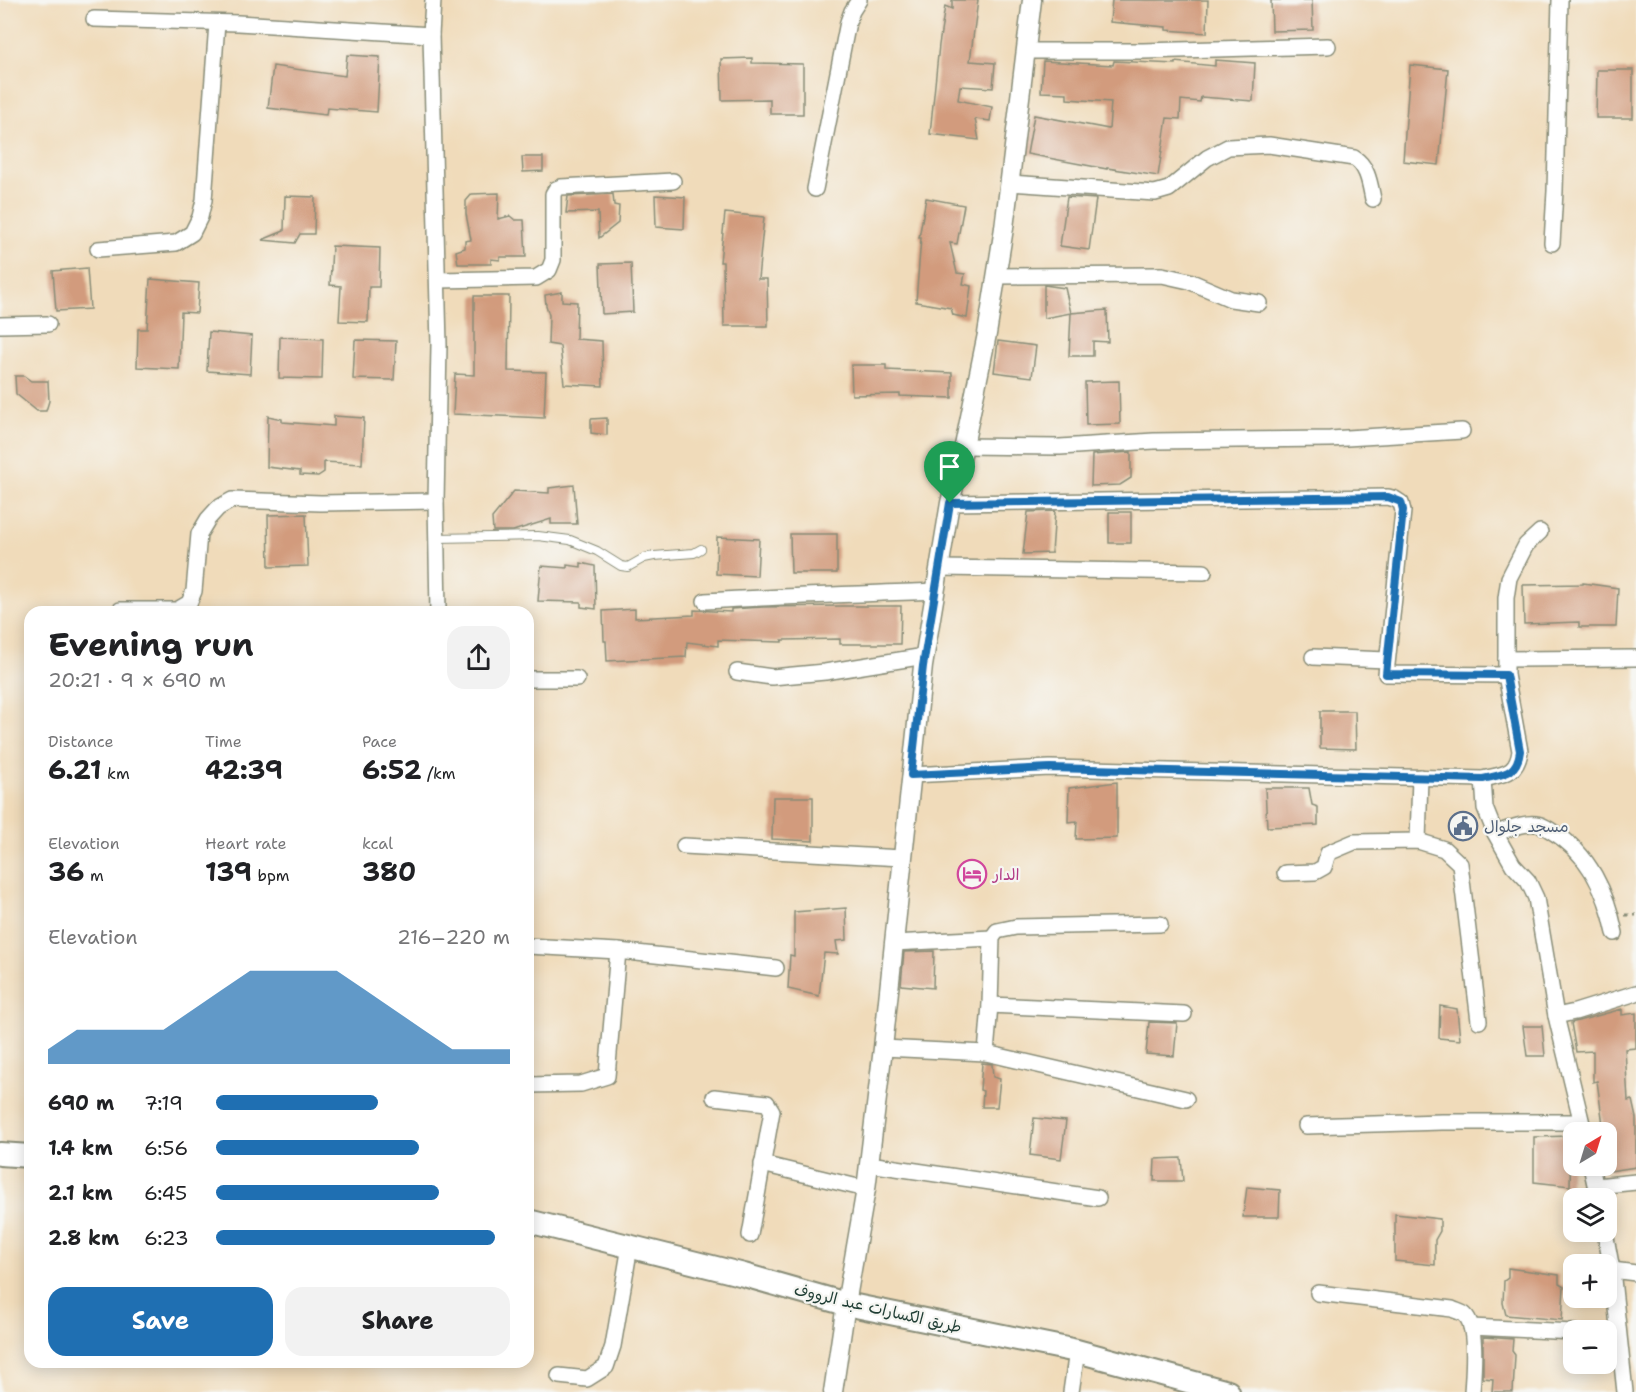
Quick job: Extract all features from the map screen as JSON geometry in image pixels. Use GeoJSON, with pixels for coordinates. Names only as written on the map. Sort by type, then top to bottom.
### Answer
{"type":"FeatureCollection","features":[{"type":"Feature","properties":{"kind":"main road"},"geometry":{"type":"LineString","coordinates":[[0,1154],[24,1156]]}},
{"type":"Feature","properties":{"kind":"main road","name":"طريق الكسارات عبد الرووف"},"geometry":{"type":"LineString","coordinates":[[534,1222],[744,1275],[846,1304],[1077,1351],[1228,1392]]}},
{"type":"Feature","properties":{"kind":"street"},"geometry":{"type":"LineString","coordinates":[[433,0],[431,35],[439,345],[436,501],[438,606]]}},
{"type":"Feature","properties":{"kind":"street"},"geometry":{"type":"LineString","coordinates":[[815,189],[848,22],[859,0]]}},
{"type":"Feature","properties":{"kind":"street"},"geometry":{"type":"LineString","coordinates":[[834,1392],[846,1304],[866,1189],[924,656],[950,503],[987,334],[1010,183],[1032,0]]}},
{"type":"Feature","properties":{"kind":"street"},"geometry":{"type":"LineString","coordinates":[[1552,243],[1560,0]]}},
{"type":"Feature","properties":{"kind":"street"},"geometry":{"type":"LineString","coordinates":[[94,20],[218,23],[431,35]]}},
{"type":"Feature","properties":{"kind":"street"},"geometry":{"type":"LineString","coordinates":[[98,249],[176,243],[192,233],[200,217],[204,200],[218,23]]}},
{"type":"Feature","properties":{"kind":"street"},"geometry":{"type":"LineString","coordinates":[[1026,51],[1143,51],[1328,46]]}},
{"type":"Feature","properties":{"kind":"street"},"geometry":{"type":"LineString","coordinates":[[1010,183],[1155,193],[1169,189],[1207,158],[1228,147],[1269,145],[1354,158],[1360,162],[1368,175],[1373,200]]}},
{"type":"Feature","properties":{"kind":"street"},"geometry":{"type":"LineString","coordinates":[[438,280],[536,278],[549,270],[553,260],[553,194],[556,189],[673,181]]}},
{"type":"Feature","properties":{"kind":"street"},"geometry":{"type":"LineString","coordinates":[[996,276],[1161,275],[1189,281],[1231,299],[1259,303]]}},
{"type":"Feature","properties":{"kind":"street"},"geometry":{"type":"LineString","coordinates":[[0,325],[48,324]]}},
{"type":"Feature","properties":{"kind":"street"},"geometry":{"type":"LineString","coordinates":[[964,446],[1060,447],[1154,441],[1330,439],[1462,431]]}},
{"type":"Feature","properties":{"kind":"street"},"geometry":{"type":"LineString","coordinates":[[950,503],[1388,497],[1395,499],[1401,502],[1403,510],[1386,674],[1506,675]]}},
{"type":"Feature","properties":{"kind":"street"},"geometry":{"type":"LineString","coordinates":[[184,606],[189,603],[194,591],[200,534],[208,519],[218,508],[232,500],[321,503],[436,501]]}},
{"type":"Feature","properties":{"kind":"street"},"geometry":{"type":"LineString","coordinates":[[911,775],[1050,768],[1483,779],[1510,772],[1518,761],[1520,751],[1506,675],[1506,598],[1509,578],[1526,545],[1540,532]]}},
{"type":"Feature","properties":{"kind":"street"},"geometry":{"type":"LineString","coordinates":[[939,568],[1204,572]]}},
{"type":"Feature","properties":{"kind":"street"},"geometry":{"type":"LineString","coordinates":[[705,601],[936,591]]}},
{"type":"Feature","properties":{"kind":"street"},"geometry":{"type":"LineString","coordinates":[[1506,659],[1636,655]]}},
{"type":"Feature","properties":{"kind":"street"},"geometry":{"type":"LineString","coordinates":[[737,672],[772,677],[825,672],[924,656]]}},
{"type":"Feature","properties":{"kind":"street"},"geometry":{"type":"LineString","coordinates":[[1313,657],[1387,660]]}},
{"type":"Feature","properties":{"kind":"street"},"geometry":{"type":"LineString","coordinates":[[534,679],[577,679]]}},
{"type":"Feature","properties":{"kind":"street"},"geometry":{"type":"LineString","coordinates":[[1418,841],[1420,777]]}},
{"type":"Feature","properties":{"kind":"street"},"geometry":{"type":"LineString","coordinates":[[1483,779],[1485,808],[1495,833],[1513,866],[1528,881],[1536,898],[1556,1016],[1581,1122]]}},
{"type":"Feature","properties":{"kind":"street"},"geometry":{"type":"LineString","coordinates":[[1495,833],[1537,824],[1571,845],[1594,874],[1611,914],[1615,933]]}},
{"type":"Feature","properties":{"kind":"street"},"geometry":{"type":"LineString","coordinates":[[1286,873],[1315,872],[1324,867],[1328,853],[1354,842],[1418,841],[1444,849],[1460,864],[1479,1021]]}},
{"type":"Feature","properties":{"kind":"street"},"geometry":{"type":"LineString","coordinates":[[684,846],[902,858]]}},
{"type":"Feature","properties":{"kind":"street"},"geometry":{"type":"LineString","coordinates":[[986,1053],[992,938],[998,931],[1016,927],[1161,924]]}},
{"type":"Feature","properties":{"kind":"street"},"geometry":{"type":"LineString","coordinates":[[893,943],[992,938]]}},
{"type":"Feature","properties":{"kind":"street"},"geometry":{"type":"LineString","coordinates":[[534,946],[618,951],[776,968]]}},
{"type":"Feature","properties":{"kind":"street"},"geometry":{"type":"LineString","coordinates":[[534,1085],[581,1084],[607,1076],[618,951]]}},
{"type":"Feature","properties":{"kind":"street"},"geometry":{"type":"LineString","coordinates":[[1556,1016],[1636,993]]}},
{"type":"Feature","properties":{"kind":"street"},"geometry":{"type":"LineString","coordinates":[[990,1005],[1184,1014]]}},
{"type":"Feature","properties":{"kind":"street"},"geometry":{"type":"LineString","coordinates":[[883,1048],[986,1053],[1186,1099]]}},
{"type":"Feature","properties":{"kind":"street"},"geometry":{"type":"LineString","coordinates":[[714,1097],[767,1103],[772,1111],[750,1235]]}},
{"type":"Feature","properties":{"kind":"street"},"geometry":{"type":"LineString","coordinates":[[1306,1126],[1442,1122],[1563,1126]]}},
{"type":"Feature","properties":{"kind":"street"},"geometry":{"type":"LineString","coordinates":[[762,1164],[866,1189]]}},
{"type":"Feature","properties":{"kind":"street"},"geometry":{"type":"LineString","coordinates":[[868,1164],[1098,1198]]}},
{"type":"Feature","properties":{"kind":"street"},"geometry":{"type":"LineString","coordinates":[[1613,1188],[1636,1182]]}},
{"type":"Feature","properties":{"kind":"street"},"geometry":{"type":"LineString","coordinates":[[559,1376],[587,1379],[606,1367],[613,1346],[630,1246]]}},
{"type":"Feature","properties":{"kind":"street"},"geometry":{"type":"LineString","coordinates":[[1617,1271],[1636,1273]]}},
{"type":"Feature","properties":{"kind":"street"},"geometry":{"type":"LineString","coordinates":[[1318,1293],[1452,1309],[1464,1314],[1472,1327],[1473,1392]]}},
{"type":"Feature","properties":{"kind":"street"},"geometry":{"type":"LineString","coordinates":[[1472,1327],[1563,1331]]}},
{"type":"Feature","properties":{"kind":"street"},"geometry":{"type":"LineString","coordinates":[[1071,1392],[1077,1351]]}},
{"type":"Feature","properties":{"kind":"street"},"geometry":{"type":"LineString","coordinates":[[1617,1354],[1625,1392]]}},
{"type":"Feature","properties":{"kind":"lane"},"geometry":{"type":"LineString","coordinates":[[437,538],[538,536],[570,540],[597,551],[621,566],[628,567],[644,558],[694,554],[701,549]]}},
{"type":"Feature","properties":{"kind":"building"},"geometry":{"type":"Polygon","coordinates":[[[952,0],[978,0],[970,61],[995,63],[993,88],[960,86],[958,100],[992,107],[990,121],[975,119],[979,140],[930,134],[945,6],[952,9],[952,0]]]}},
{"type":"Feature","properties":{"kind":"building"},"geometry":{"type":"Polygon","coordinates":[[[1112,0],[1208,0],[1207,33],[1110,22],[1112,0]]]}},
{"type":"Feature","properties":{"kind":"building"},"geometry":{"type":"Polygon","coordinates":[[[1271,0],[1312,0],[1313,30],[1272,31],[1271,0]]]}},
{"type":"Feature","properties":{"kind":"building"},"geometry":{"type":"Polygon","coordinates":[[[347,55],[380,57],[377,112],[327,108],[326,115],[268,108],[273,66],[345,76],[347,55]]]}},
{"type":"Feature","properties":{"kind":"building"},"geometry":{"type":"Polygon","coordinates":[[[752,58],[752,63],[803,64],[803,114],[770,114],[770,99],[722,100],[721,59],[752,58]]]}},
{"type":"Feature","properties":{"kind":"building"},"geometry":{"type":"Polygon","coordinates":[[[1215,60],[1255,63],[1253,101],[1201,97],[1200,102],[1181,100],[1180,119],[1167,118],[1158,176],[1027,154],[1034,115],[1109,129],[1111,102],[1067,99],[1067,93],[1041,92],[1043,61],[1113,65],[1114,61],[1175,64],[1175,62],[1215,66],[1215,60]]]}},
{"type":"Feature","properties":{"kind":"building"},"geometry":{"type":"Polygon","coordinates":[[[1410,65],[1448,69],[1439,165],[1403,161],[1410,65]]]}},
{"type":"Feature","properties":{"kind":"building"},"geometry":{"type":"Polygon","coordinates":[[[1597,70],[1633,70],[1633,118],[1596,118],[1597,70]]]}},
{"type":"Feature","properties":{"kind":"building"},"geometry":{"type":"Polygon","coordinates":[[[522,157],[543,157],[543,171],[523,172],[522,157]]]}},
{"type":"Feature","properties":{"kind":"building"},"geometry":{"type":"Polygon","coordinates":[[[499,193],[498,219],[510,216],[515,220],[524,220],[526,257],[500,257],[500,260],[491,259],[491,264],[458,264],[456,251],[465,248],[465,241],[471,240],[466,201],[472,194],[499,193]]]}},
{"type":"Feature","properties":{"kind":"building"},"geometry":{"type":"Polygon","coordinates":[[[613,194],[614,205],[619,206],[618,223],[599,238],[598,212],[566,213],[568,196],[613,194]]]}},
{"type":"Feature","properties":{"kind":"building"},"geometry":{"type":"Polygon","coordinates":[[[655,195],[685,197],[684,229],[656,227],[655,195]]]}},
{"type":"Feature","properties":{"kind":"building"},"geometry":{"type":"Polygon","coordinates":[[[285,196],[315,197],[314,234],[300,234],[295,243],[262,240],[284,231],[285,196]]]}},
{"type":"Feature","properties":{"kind":"building"},"geometry":{"type":"Polygon","coordinates":[[[1067,197],[1096,199],[1089,250],[1060,246],[1067,197]]]}},
{"type":"Feature","properties":{"kind":"building"},"geometry":{"type":"Polygon","coordinates":[[[926,198],[964,205],[957,244],[950,243],[957,273],[965,274],[963,284],[971,286],[967,318],[953,315],[951,308],[916,302],[921,238],[919,238],[926,198]]]}},
{"type":"Feature","properties":{"kind":"building"},"geometry":{"type":"Polygon","coordinates":[[[725,213],[764,217],[758,279],[767,279],[768,326],[724,326],[723,262],[720,262],[725,213]]]}},
{"type":"Feature","properties":{"kind":"building"},"geometry":{"type":"Polygon","coordinates":[[[332,246],[380,248],[379,287],[369,287],[368,322],[339,321],[341,286],[330,285],[332,246]]]}},
{"type":"Feature","properties":{"kind":"building"},"geometry":{"type":"Polygon","coordinates":[[[631,263],[633,312],[602,314],[600,264],[631,263]]]}},
{"type":"Feature","properties":{"kind":"building"},"geometry":{"type":"Polygon","coordinates":[[[87,268],[90,309],[56,311],[53,271],[87,268]]]}},
{"type":"Feature","properties":{"kind":"building"},"geometry":{"type":"Polygon","coordinates":[[[150,279],[199,283],[197,313],[181,312],[179,369],[137,367],[138,329],[147,329],[150,279]]]}},
{"type":"Feature","properties":{"kind":"building"},"geometry":{"type":"Polygon","coordinates":[[[1044,285],[1065,288],[1071,313],[1044,318],[1044,285]]]}},
{"type":"Feature","properties":{"kind":"building"},"geometry":{"type":"Polygon","coordinates":[[[562,292],[562,301],[577,302],[576,339],[602,341],[603,386],[564,384],[560,346],[548,344],[549,315],[545,295],[562,292]]]}},
{"type":"Feature","properties":{"kind":"building"},"geometry":{"type":"Polygon","coordinates":[[[474,296],[509,296],[508,371],[546,372],[544,418],[453,414],[455,374],[474,375],[474,296]]]}},
{"type":"Feature","properties":{"kind":"building"},"geometry":{"type":"Polygon","coordinates":[[[1107,310],[1108,342],[1093,341],[1093,356],[1069,356],[1071,313],[1107,310]]]}},
{"type":"Feature","properties":{"kind":"building"},"geometry":{"type":"Polygon","coordinates":[[[209,332],[252,336],[250,374],[207,371],[209,332]]]}},
{"type":"Feature","properties":{"kind":"building"},"geometry":{"type":"Polygon","coordinates":[[[280,337],[323,339],[322,379],[279,378],[280,337]]]}},
{"type":"Feature","properties":{"kind":"building"},"geometry":{"type":"Polygon","coordinates":[[[355,340],[396,341],[394,380],[353,379],[355,340]]]}},
{"type":"Feature","properties":{"kind":"building"},"geometry":{"type":"Polygon","coordinates":[[[998,341],[1036,346],[1032,377],[994,372],[998,341]]]}},
{"type":"Feature","properties":{"kind":"building"},"geometry":{"type":"Polygon","coordinates":[[[851,365],[886,365],[886,370],[952,373],[952,398],[900,396],[900,394],[852,395],[851,365]]]}},
{"type":"Feature","properties":{"kind":"building"},"geometry":{"type":"Polygon","coordinates":[[[15,376],[24,376],[31,381],[48,381],[49,401],[46,411],[37,411],[16,394],[15,376]]]}},
{"type":"Feature","properties":{"kind":"building"},"geometry":{"type":"Polygon","coordinates":[[[1119,381],[1120,424],[1086,425],[1085,382],[1119,381]]]}},
{"type":"Feature","properties":{"kind":"building"},"geometry":{"type":"Polygon","coordinates":[[[268,416],[282,419],[282,422],[334,426],[334,416],[364,418],[362,464],[324,462],[324,472],[318,476],[300,475],[300,471],[267,467],[268,416]]]}},
{"type":"Feature","properties":{"kind":"building"},"geometry":{"type":"Polygon","coordinates":[[[607,418],[607,435],[591,433],[591,419],[607,418]]]}},
{"type":"Feature","properties":{"kind":"building"},"geometry":{"type":"Polygon","coordinates":[[[1131,452],[1131,478],[1120,485],[1091,486],[1092,455],[1131,452]]]}},
{"type":"Feature","properties":{"kind":"building"},"geometry":{"type":"Polygon","coordinates":[[[574,485],[577,524],[551,524],[551,519],[513,531],[493,531],[492,518],[514,491],[549,493],[549,488],[574,485]]]}},
{"type":"Feature","properties":{"kind":"building"},"geometry":{"type":"Polygon","coordinates":[[[1055,511],[1052,553],[1023,554],[1028,512],[1055,511]]]}},
{"type":"Feature","properties":{"kind":"building"},"geometry":{"type":"Polygon","coordinates":[[[1109,512],[1131,512],[1131,543],[1109,543],[1109,512]]]}},
{"type":"Feature","properties":{"kind":"building"},"geometry":{"type":"Polygon","coordinates":[[[306,514],[308,566],[269,567],[268,515],[306,514]]]}},
{"type":"Feature","properties":{"kind":"building"},"geometry":{"type":"Polygon","coordinates":[[[790,534],[837,534],[837,573],[791,573],[790,534]]]}},
{"type":"Feature","properties":{"kind":"building"},"geometry":{"type":"Polygon","coordinates":[[[717,537],[759,539],[757,576],[716,574],[717,537]]]}},
{"type":"Feature","properties":{"kind":"building"},"geometry":{"type":"Polygon","coordinates":[[[581,563],[595,566],[596,609],[581,607],[581,602],[538,601],[541,566],[581,567],[581,563]]]}},
{"type":"Feature","properties":{"kind":"building"},"geometry":{"type":"Polygon","coordinates":[[[1583,583],[1618,588],[1616,627],[1579,627],[1579,622],[1524,624],[1523,585],[1583,583]]]}},
{"type":"Feature","properties":{"kind":"building"},"geometry":{"type":"Polygon","coordinates":[[[901,606],[900,644],[840,644],[840,639],[782,640],[782,642],[718,640],[718,646],[687,642],[686,657],[607,661],[603,611],[635,609],[635,618],[694,615],[694,610],[731,612],[731,609],[763,607],[901,606]]]}},
{"type":"Feature","properties":{"kind":"building"},"geometry":{"type":"Polygon","coordinates":[[[1320,711],[1355,711],[1356,749],[1320,748],[1320,711]]]}},
{"type":"Feature","properties":{"kind":"building"},"geometry":{"type":"Polygon","coordinates":[[[1117,782],[1117,838],[1076,839],[1077,821],[1068,822],[1069,788],[1117,782]]]}},
{"type":"Feature","properties":{"kind":"building"},"geometry":{"type":"Polygon","coordinates":[[[1265,788],[1309,788],[1312,805],[1318,807],[1318,825],[1267,827],[1265,788]]]}},
{"type":"Feature","properties":{"kind":"building"},"geometry":{"type":"Polygon","coordinates":[[[773,797],[813,797],[813,841],[772,839],[773,797]]]}},
{"type":"Feature","properties":{"kind":"building"},"geometry":{"type":"Polygon","coordinates":[[[846,908],[847,940],[836,941],[838,954],[824,953],[819,996],[788,989],[790,955],[794,956],[794,912],[846,908]]]}},
{"type":"Feature","properties":{"kind":"building"},"geometry":{"type":"Polygon","coordinates":[[[934,951],[933,988],[901,985],[904,952],[934,951]]]}},
{"type":"Feature","properties":{"kind":"building"},"geometry":{"type":"Polygon","coordinates":[[[1440,1006],[1457,1009],[1460,1040],[1439,1038],[1440,1006]]]}},
{"type":"Feature","properties":{"kind":"building"},"geometry":{"type":"Polygon","coordinates":[[[1622,1009],[1622,1015],[1636,1013],[1636,1048],[1625,1049],[1628,1101],[1632,1100],[1636,1118],[1636,1167],[1617,1170],[1617,1122],[1603,1122],[1597,1081],[1593,1082],[1593,1051],[1576,1052],[1571,1023],[1622,1009]]]}},
{"type":"Feature","properties":{"kind":"building"},"geometry":{"type":"Polygon","coordinates":[[[1149,1022],[1177,1023],[1174,1056],[1146,1054],[1149,1022]]]}},
{"type":"Feature","properties":{"kind":"building"},"geometry":{"type":"Polygon","coordinates":[[[1523,1026],[1542,1026],[1545,1056],[1527,1056],[1523,1026]]]}},
{"type":"Feature","properties":{"kind":"building"},"geometry":{"type":"Polygon","coordinates":[[[982,1063],[992,1064],[993,1077],[1000,1079],[997,1107],[982,1107],[983,1091],[980,1090],[982,1063]]]}},
{"type":"Feature","properties":{"kind":"building"},"geometry":{"type":"Polygon","coordinates":[[[1034,1118],[1066,1121],[1061,1159],[1030,1155],[1034,1118]]]}},
{"type":"Feature","properties":{"kind":"building"},"geometry":{"type":"Polygon","coordinates":[[[1563,1136],[1563,1176],[1570,1176],[1570,1186],[1534,1182],[1534,1137],[1563,1136]]]}},
{"type":"Feature","properties":{"kind":"building"},"geometry":{"type":"Polygon","coordinates":[[[1181,1158],[1183,1181],[1154,1181],[1155,1159],[1181,1158]]]}},
{"type":"Feature","properties":{"kind":"building"},"geometry":{"type":"Polygon","coordinates":[[[1247,1187],[1280,1190],[1279,1217],[1243,1217],[1247,1187]]]}},
{"type":"Feature","properties":{"kind":"building"},"geometry":{"type":"Polygon","coordinates":[[[1395,1214],[1440,1219],[1440,1231],[1435,1240],[1435,1265],[1395,1261],[1395,1214]]]}},
{"type":"Feature","properties":{"kind":"building"},"geometry":{"type":"Polygon","coordinates":[[[1508,1268],[1559,1275],[1559,1284],[1563,1286],[1562,1320],[1506,1315],[1503,1303],[1504,1281],[1508,1278],[1508,1268]]]}},
{"type":"Feature","properties":{"kind":"building"},"geometry":{"type":"Polygon","coordinates":[[[1483,1337],[1513,1339],[1512,1351],[1515,1355],[1513,1392],[1492,1392],[1493,1379],[1483,1378],[1483,1337]]]}},
{"type":"Feature","properties":{"kind":"place","name":"مسجد جلوال"},"geometry":{"type":"Point","coordinates":[1463,826]}},
{"type":"Feature","properties":{"kind":"place","name":"الدار"},"geometry":{"type":"Point","coordinates":[972,874]}},
{"type":"Feature","properties":{"kind":"route"},"geometry":{"type":"LineString","coordinates":[[1388,497],[1395,499],[1401,502],[1403,510],[1386,674],[1506,675],[1520,751],[1518,761],[1510,772],[1483,779],[1050,768],[911,775],[923,666],[950,503],[1388,497]]}}]}
